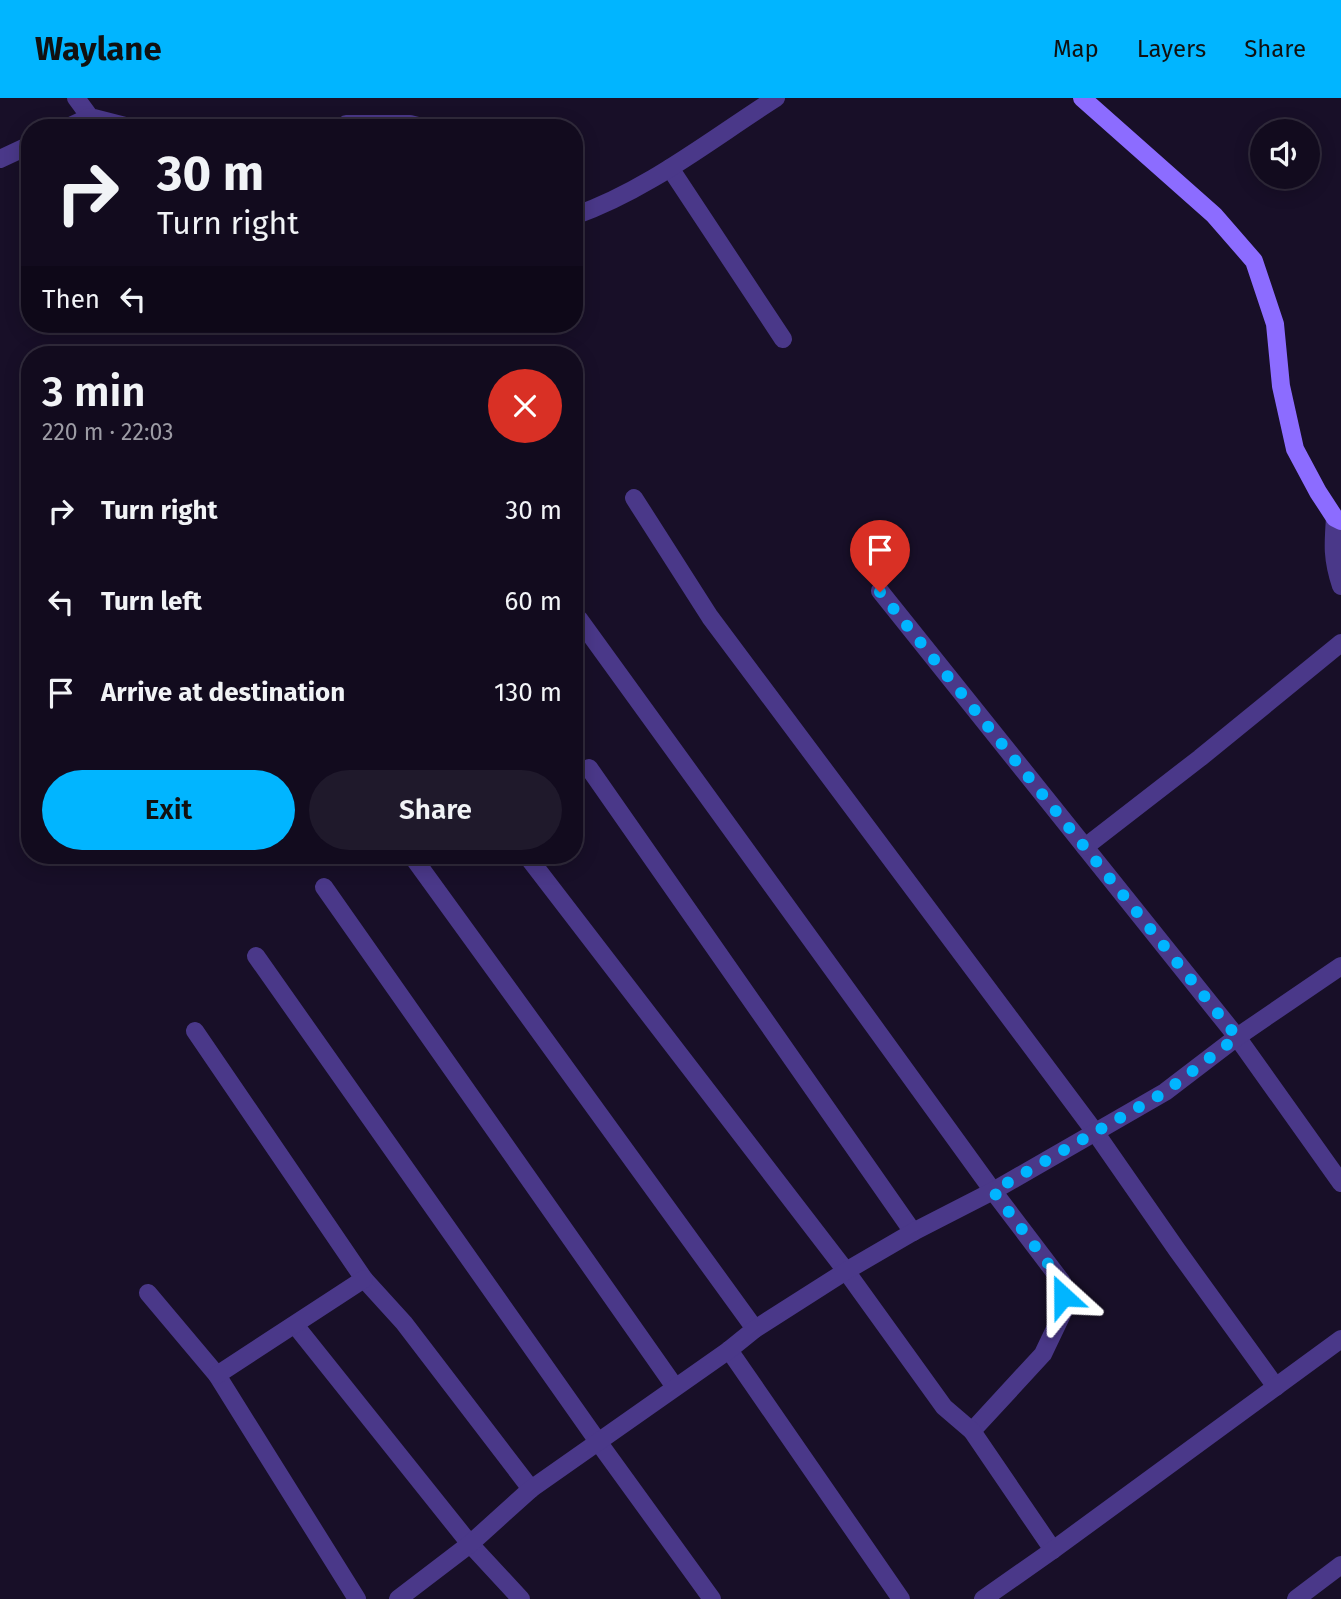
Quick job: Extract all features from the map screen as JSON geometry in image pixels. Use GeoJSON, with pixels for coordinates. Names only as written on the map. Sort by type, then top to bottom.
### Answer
{"type":"FeatureCollection","features":[{"type":"Feature","properties":{"kind":"street"},"geometry":{"type":"LineString","coordinates":[[76,98],[90,117]]}},
{"type":"Feature","properties":{"kind":"street"},"geometry":{"type":"LineString","coordinates":[[583,213],[603,206],[670,168],[776,98]]}},
{"type":"Feature","properties":{"kind":"street"},"geometry":{"type":"LineString","coordinates":[[1082,98],[1213,215],[1254,261],[1275,324],[1281,386],[1295,449],[1318,492],[1338,519],[1333,552],[1341,586]]}},
{"type":"Feature","properties":{"kind":"street"},"geometry":{"type":"LineString","coordinates":[[86,119],[98,119]]}},
{"type":"Feature","properties":{"kind":"street"},"geometry":{"type":"LineString","coordinates":[[0,159],[21,149]]}},
{"type":"Feature","properties":{"kind":"street"},"geometry":{"type":"LineString","coordinates":[[670,168],[783,339]]}},
{"type":"Feature","properties":{"kind":"street"},"geometry":{"type":"LineString","coordinates":[[634,498],[710,617],[1095,1132],[1276,1387]]}},
{"type":"Feature","properties":{"kind":"street"},"geometry":{"type":"LineString","coordinates":[[880,592],[1237,1037],[1341,1183]]}},
{"type":"Feature","properties":{"kind":"street"},"geometry":{"type":"LineString","coordinates":[[583,625],[993,1191],[1062,1282],[1064,1310],[1043,1354],[972,1431]]}},
{"type":"Feature","properties":{"kind":"street"},"geometry":{"type":"LineString","coordinates":[[1085,848],[1341,643]]}},
{"type":"Feature","properties":{"kind":"street"},"geometry":{"type":"LineString","coordinates":[[589,768],[913,1232]]}},
{"type":"Feature","properties":{"kind":"street"},"geometry":{"type":"LineString","coordinates":[[418,864],[755,1329]]}},
{"type":"Feature","properties":{"kind":"street"},"geometry":{"type":"LineString","coordinates":[[533,864],[846,1270],[944,1407],[972,1431],[1053,1550]]}},
{"type":"Feature","properties":{"kind":"street"},"geometry":{"type":"LineString","coordinates":[[324,887],[675,1387]]}},
{"type":"Feature","properties":{"kind":"street"},"geometry":{"type":"LineString","coordinates":[[256,956],[712,1599]]}},
{"type":"Feature","properties":{"kind":"street"},"geometry":{"type":"LineString","coordinates":[[398,1599],[470,1544],[531,1489],[755,1329],[846,1270],[993,1191],[1165,1092],[1237,1037],[1341,966]]}},
{"type":"Feature","properties":{"kind":"street"},"geometry":{"type":"LineString","coordinates":[[195,1031],[364,1279],[404,1323],[531,1489]]}},
{"type":"Feature","properties":{"kind":"street"},"geometry":{"type":"LineString","coordinates":[[217,1375],[364,1279]]}},
{"type":"Feature","properties":{"kind":"street"},"geometry":{"type":"LineString","coordinates":[[148,1293],[217,1375],[358,1599]]}},
{"type":"Feature","properties":{"kind":"street"},"geometry":{"type":"LineString","coordinates":[[295,1325],[470,1544],[521,1599]]}},
{"type":"Feature","properties":{"kind":"street"},"geometry":{"type":"LineString","coordinates":[[983,1599],[1341,1339]]}},
{"type":"Feature","properties":{"kind":"street"},"geometry":{"type":"LineString","coordinates":[[729,1350],[901,1599]]}},
{"type":"Feature","properties":{"kind":"street"},"geometry":{"type":"LineString","coordinates":[[1296,1599],[1341,1565]]}},
{"type":"Feature","properties":{"kind":"route"},"geometry":{"type":"LineString","coordinates":[[880,592],[1237,1037],[1165,1092],[993,1191],[1062,1282],[1063,1296]]}}]}
